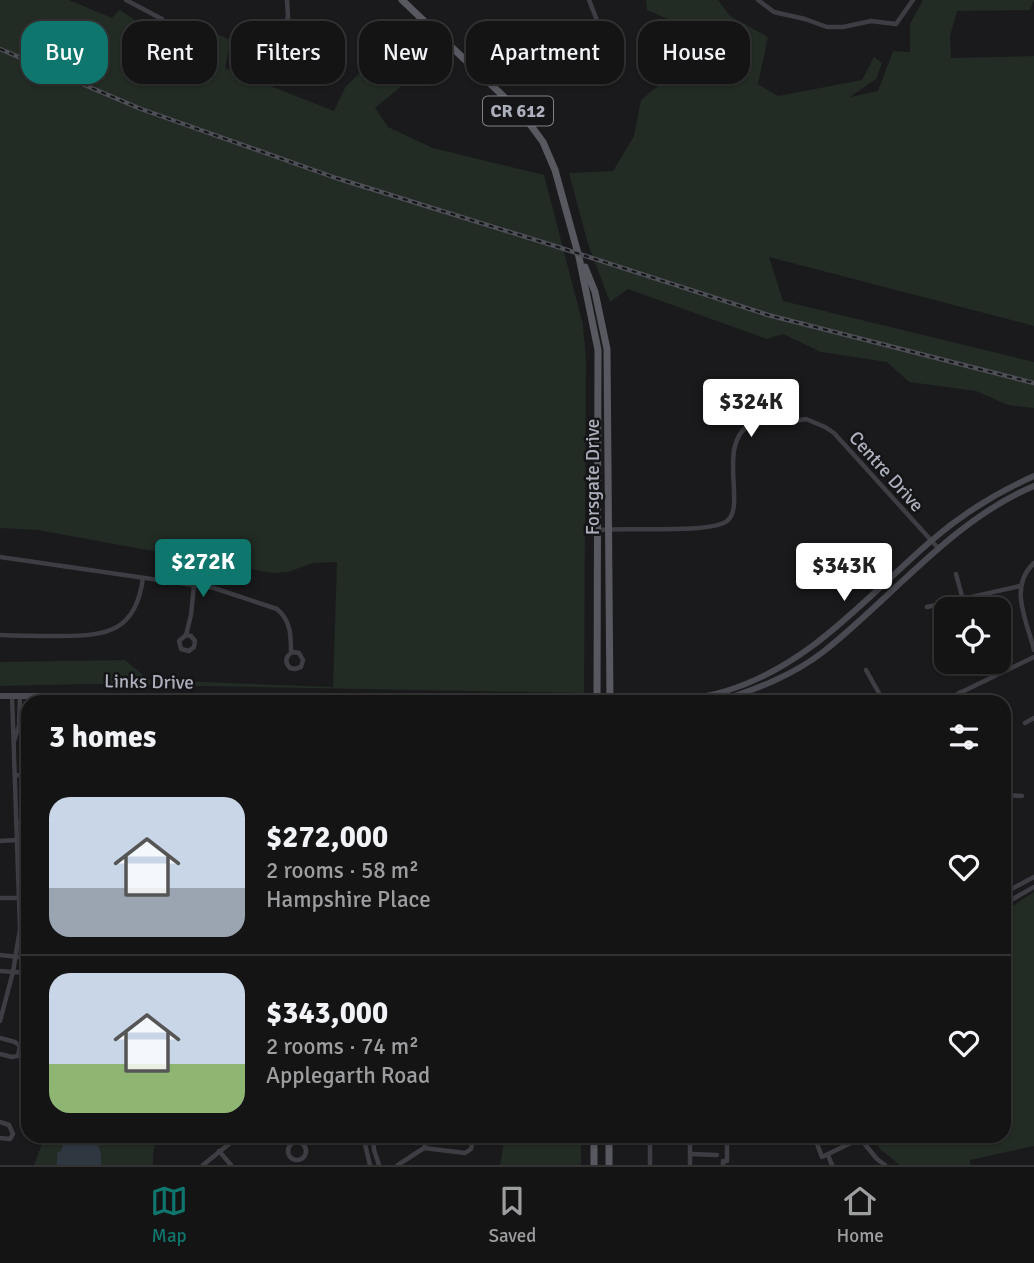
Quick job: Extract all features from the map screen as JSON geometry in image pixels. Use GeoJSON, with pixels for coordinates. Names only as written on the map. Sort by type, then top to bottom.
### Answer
{"type":"FeatureCollection","features":[{"type":"Feature","properties":{"kind":"main road","name":"Forsgate Drive"},"geometry":{"type":"LineString","coordinates":[[402,0],[528,123],[543,142],[555,170],[579,257],[597,350],[598,530],[604,695]]}},
{"type":"Feature","properties":{"kind":"main road","name":"Forsgate Drive"},"geometry":{"type":"LineString","coordinates":[[579,257],[595,292],[607,349],[608,529],[604,695]]}},
{"type":"Feature","properties":{"kind":"main road"},"geometry":{"type":"LineString","coordinates":[[706,695],[724,692],[763,678],[825,638],[932,540],[983,502],[1034,476]]}},
{"type":"Feature","properties":{"kind":"main road"},"geometry":{"type":"LineString","coordinates":[[737,695],[766,685],[822,652],[975,519],[1013,495],[1034,486]]}},
{"type":"Feature","properties":{"kind":"main road","name":"Links Drive"},"geometry":{"type":"LineString","coordinates":[[0,696],[21,696]]}},
{"type":"Feature","properties":{"kind":"main road"},"geometry":{"type":"LineString","coordinates":[[594,1143],[594,1165]]}},
{"type":"Feature","properties":{"kind":"main road"},"geometry":{"type":"LineString","coordinates":[[609,1143],[609,1165]]}},
{"type":"Feature","properties":{"kind":"street"},"geometry":{"type":"LineString","coordinates":[[126,0],[162,19]]}},
{"type":"Feature","properties":{"kind":"street"},"geometry":{"type":"LineString","coordinates":[[287,21],[288,0]]}},
{"type":"Feature","properties":{"kind":"street"},"geometry":{"type":"LineString","coordinates":[[589,0],[597,21]]}},
{"type":"Feature","properties":{"kind":"street"},"geometry":{"type":"LineString","coordinates":[[758,0],[775,12],[834,27],[871,21],[896,24],[913,0]]}},
{"type":"Feature","properties":{"kind":"street","name":"Centre Drive"},"geometry":{"type":"LineString","coordinates":[[598,530],[706,527],[726,522],[731,517],[734,446],[737,435],[752,423],[806,419],[825,426],[834,433],[939,549]]}},
{"type":"Feature","properties":{"kind":"street"},"geometry":{"type":"LineString","coordinates":[[0,557],[214,587],[277,609],[288,623],[291,653],[286,662],[290,668],[295,669],[301,667],[303,660],[299,653],[293,652]]}},
{"type":"Feature","properties":{"kind":"street"},"geometry":{"type":"LineString","coordinates":[[1034,563],[1023,575],[1020,586],[1020,601],[1034,650]]}},
{"type":"Feature","properties":{"kind":"street"},"geometry":{"type":"LineString","coordinates":[[956,574],[962,597]]}},
{"type":"Feature","properties":{"kind":"street"},"geometry":{"type":"LineString","coordinates":[[0,635],[92,636],[116,629],[129,618],[137,605],[143,578]]}},
{"type":"Feature","properties":{"kind":"street"},"geometry":{"type":"LineString","coordinates":[[186,635],[194,585]]}},
{"type":"Feature","properties":{"kind":"street"},"geometry":{"type":"LineString","coordinates":[[975,597],[1020,586]]}},
{"type":"Feature","properties":{"kind":"street"},"geometry":{"type":"LineString","coordinates":[[927,607],[934,607]]}},
{"type":"Feature","properties":{"kind":"street"},"geometry":{"type":"LineString","coordinates":[[955,695],[1034,657]]}},
{"type":"Feature","properties":{"kind":"street"},"geometry":{"type":"LineString","coordinates":[[866,670],[880,695]]}},
{"type":"Feature","properties":{"kind":"street"},"geometry":{"type":"LineString","coordinates":[[0,1021],[13,972],[20,929],[13,742],[16,696]]}},
{"type":"Feature","properties":{"kind":"street"},"geometry":{"type":"LineString","coordinates":[[1025,723],[1034,718]]}},
{"type":"Feature","properties":{"kind":"street"},"geometry":{"type":"LineString","coordinates":[[15,775],[21,775]]}},
{"type":"Feature","properties":{"kind":"street"},"geometry":{"type":"LineString","coordinates":[[1011,795],[1022,796]]}},
{"type":"Feature","properties":{"kind":"street"},"geometry":{"type":"LineString","coordinates":[[16,823],[21,822]]}},
{"type":"Feature","properties":{"kind":"street"},"geometry":{"type":"LineString","coordinates":[[0,841],[17,840]]}},
{"type":"Feature","properties":{"kind":"street"},"geometry":{"type":"LineString","coordinates":[[1011,889],[1034,877]]}},
{"type":"Feature","properties":{"kind":"street"},"geometry":{"type":"LineString","coordinates":[[1011,900],[1034,887]]}},
{"type":"Feature","properties":{"kind":"street"},"geometry":{"type":"LineString","coordinates":[[0,898],[19,898]]}},
{"type":"Feature","properties":{"kind":"street"},"geometry":{"type":"LineString","coordinates":[[0,955],[21,957]]}},
{"type":"Feature","properties":{"kind":"street"},"geometry":{"type":"LineString","coordinates":[[0,971],[21,973]]}},
{"type":"Feature","properties":{"kind":"street"},"geometry":{"type":"LineString","coordinates":[[0,1038],[15,1042],[20,1046],[20,1052],[18,1056],[12,1057],[0,1054]]}},
{"type":"Feature","properties":{"kind":"street"},"geometry":{"type":"LineString","coordinates":[[0,1122],[9,1125],[13,1134],[10,1139],[0,1138]]}},
{"type":"Feature","properties":{"kind":"street"},"geometry":{"type":"LineString","coordinates":[[203,1165],[230,1143]]}},
{"type":"Feature","properties":{"kind":"street"},"geometry":{"type":"LineString","coordinates":[[292,1143],[288,1151],[291,1157],[298,1159],[303,1156],[305,1150],[301,1143]]}},
{"type":"Feature","properties":{"kind":"street"},"geometry":{"type":"LineString","coordinates":[[365,1143],[370,1165]]}},
{"type":"Feature","properties":{"kind":"street"},"geometry":{"type":"LineString","coordinates":[[374,1143],[379,1165]]}},
{"type":"Feature","properties":{"kind":"street"},"geometry":{"type":"LineString","coordinates":[[398,1165],[424,1148],[426,1143]]}},
{"type":"Feature","properties":{"kind":"street"},"geometry":{"type":"LineString","coordinates":[[424,1148],[465,1153],[471,1149],[472,1143]]}},
{"type":"Feature","properties":{"kind":"street"},"geometry":{"type":"LineString","coordinates":[[650,1143],[650,1165]]}},
{"type":"Feature","properties":{"kind":"street"},"geometry":{"type":"LineString","coordinates":[[690,1143],[690,1165]]}},
{"type":"Feature","properties":{"kind":"street"},"geometry":{"type":"LineString","coordinates":[[723,1165],[723,1161],[727,1161],[727,1143]]}},
{"type":"Feature","properties":{"kind":"street"},"geometry":{"type":"LineString","coordinates":[[818,1143],[832,1165]]}},
{"type":"Feature","properties":{"kind":"street"},"geometry":{"type":"LineString","coordinates":[[825,1156],[848,1143]]}},
{"type":"Feature","properties":{"kind":"street"},"geometry":{"type":"LineString","coordinates":[[865,1143],[885,1165]]}},
{"type":"Feature","properties":{"kind":"street"},"geometry":{"type":"LineString","coordinates":[[219,1151],[231,1165]]}},
{"type":"Feature","properties":{"kind":"street"},"geometry":{"type":"LineString","coordinates":[[690,1154],[717,1155]]}},
{"type":"Feature","properties":{"kind":"shaded area"},"geometry":{"type":"Polygon","coordinates":[[[0,0],[69,0],[112,18],[120,10],[136,21],[122,21],[122,84],[217,84],[217,35],[231,40],[225,68],[231,70],[231,84],[266,84],[334,111],[346,86],[359,74],[359,84],[404,84],[375,108],[388,127],[433,148],[544,175],[583,325],[586,361],[584,693],[88,684],[0,686],[0,662],[125,660],[149,680],[333,687],[337,562],[313,563],[288,572],[272,573],[38,530],[0,528],[0,0]]]}},
{"type":"Feature","properties":{"kind":"shaded area"},"geometry":{"type":"Polygon","coordinates":[[[646,0],[718,0],[730,16],[739,21],[669,21],[647,10],[646,0]]]}},
{"type":"Feature","properties":{"kind":"shaded area"},"geometry":{"type":"Polygon","coordinates":[[[923,0],[1034,0],[1030,10],[957,11],[950,36],[951,58],[1034,56],[1034,326],[769,257],[783,301],[1034,362],[1034,408],[1008,405],[976,391],[909,382],[887,362],[821,352],[783,334],[767,339],[628,289],[610,302],[588,244],[569,173],[613,171],[634,136],[641,100],[660,84],[750,84],[750,27],[768,37],[758,84],[778,96],[862,80],[874,57],[882,63],[876,79],[850,97],[878,91],[893,51],[910,52],[910,24],[923,0]]]}},
{"type":"Feature","properties":{"kind":"shaded area"},"geometry":{"type":"Polygon","coordinates":[[[1034,892],[1034,1146],[970,1160],[970,1165],[900,1165],[876,1143],[1011,1143],[1011,907],[1034,892]]]}},
{"type":"Feature","properties":{"kind":"shaded area"},"geometry":{"type":"Polygon","coordinates":[[[42,1143],[155,1143],[153,1165],[34,1165],[42,1143]]]}},
{"type":"Feature","properties":{"kind":"shaded area"},"geometry":{"type":"Polygon","coordinates":[[[64,1143],[97,1143],[101,1165],[57,1165],[57,1153],[61,1151],[64,1143]]]}},
{"type":"Feature","properties":{"kind":"shaded area"},"geometry":{"type":"Polygon","coordinates":[[[504,1143],[581,1143],[581,1165],[500,1165],[504,1143]]]}},
{"type":"Feature","properties":{"kind":"railway"},"geometry":{"type":"LineString","coordinates":[[0,49],[141,109],[336,178],[768,315],[1034,383]]}}]}
